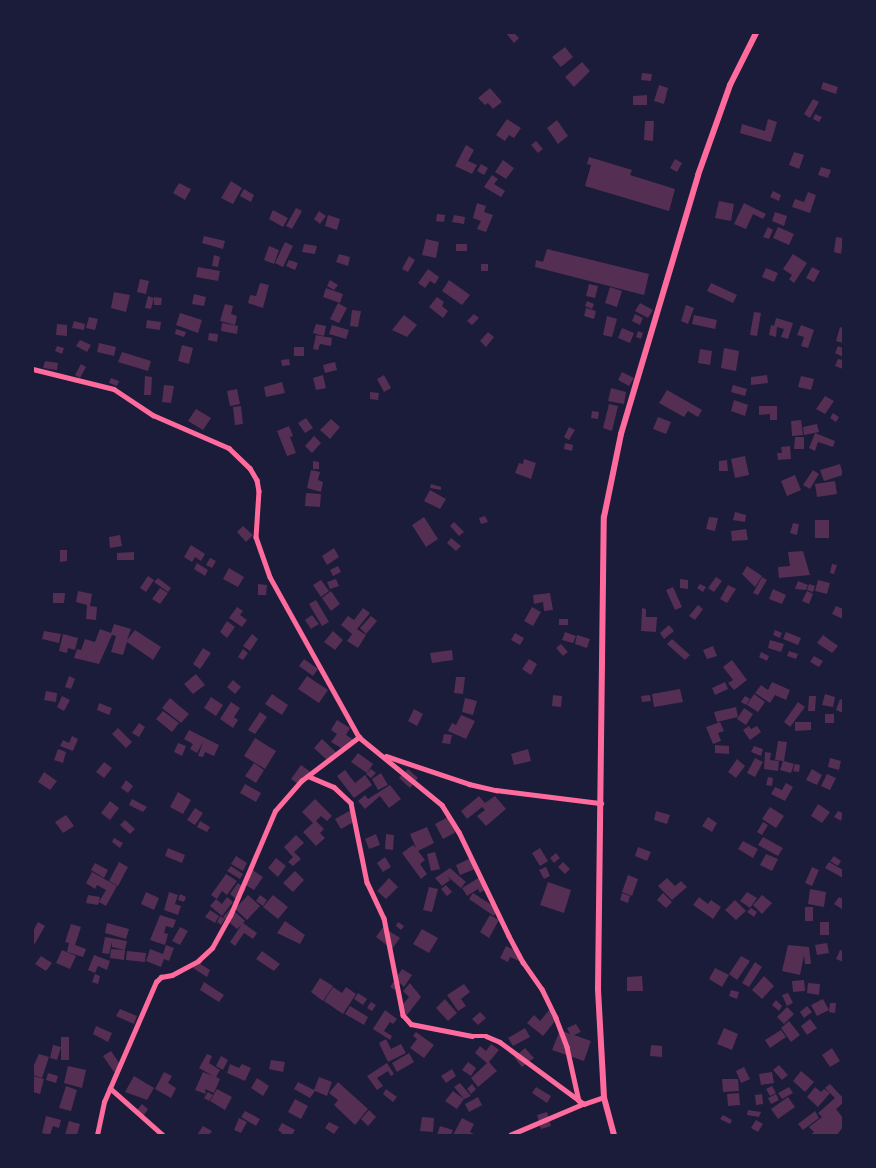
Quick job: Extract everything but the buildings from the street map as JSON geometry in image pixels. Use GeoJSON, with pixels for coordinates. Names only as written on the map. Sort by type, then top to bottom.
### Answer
{"type":"FeatureCollection","features":[{"type":"Feature","properties":{"kind":"main road"},"geometry":{"type":"LineString","coordinates":[[614,1135],[604,1096],[598,989],[604,517],[609,487],[635,383],[698,176],[730,85],[756,33]]}},
{"type":"Feature","properties":{"kind":"street"},"geometry":{"type":"LineString","coordinates":[[33,369],[114,389],[153,415],[229,448],[250,468],[257,480],[259,491],[256,537],[270,577],[359,737],[384,755],[442,805],[459,832],[523,963],[542,989],[556,1018],[567,1047],[582,1102]]}},
{"type":"Feature","properties":{"kind":"street"},"geometry":{"type":"LineString","coordinates":[[97,1135],[110,1088],[156,982],[161,977],[172,975],[198,961],[212,948],[234,909],[275,811],[308,776],[359,737]]}},
{"type":"Feature","properties":{"kind":"street"},"geometry":{"type":"LineString","coordinates":[[384,755],[469,784],[601,803]]}},
{"type":"Feature","properties":{"kind":"street"},"geometry":{"type":"LineString","coordinates":[[308,776],[325,781],[351,804],[368,882],[384,918],[403,1015],[411,1024],[472,1036],[486,1036],[500,1042],[582,1102]]}},
{"type":"Feature","properties":{"kind":"street"},"geometry":{"type":"LineString","coordinates":[[110,1088],[163,1135]]}},
{"type":"Feature","properties":{"kind":"street"},"geometry":{"type":"LineString","coordinates":[[511,1135],[582,1102],[604,1096]]}}]}
